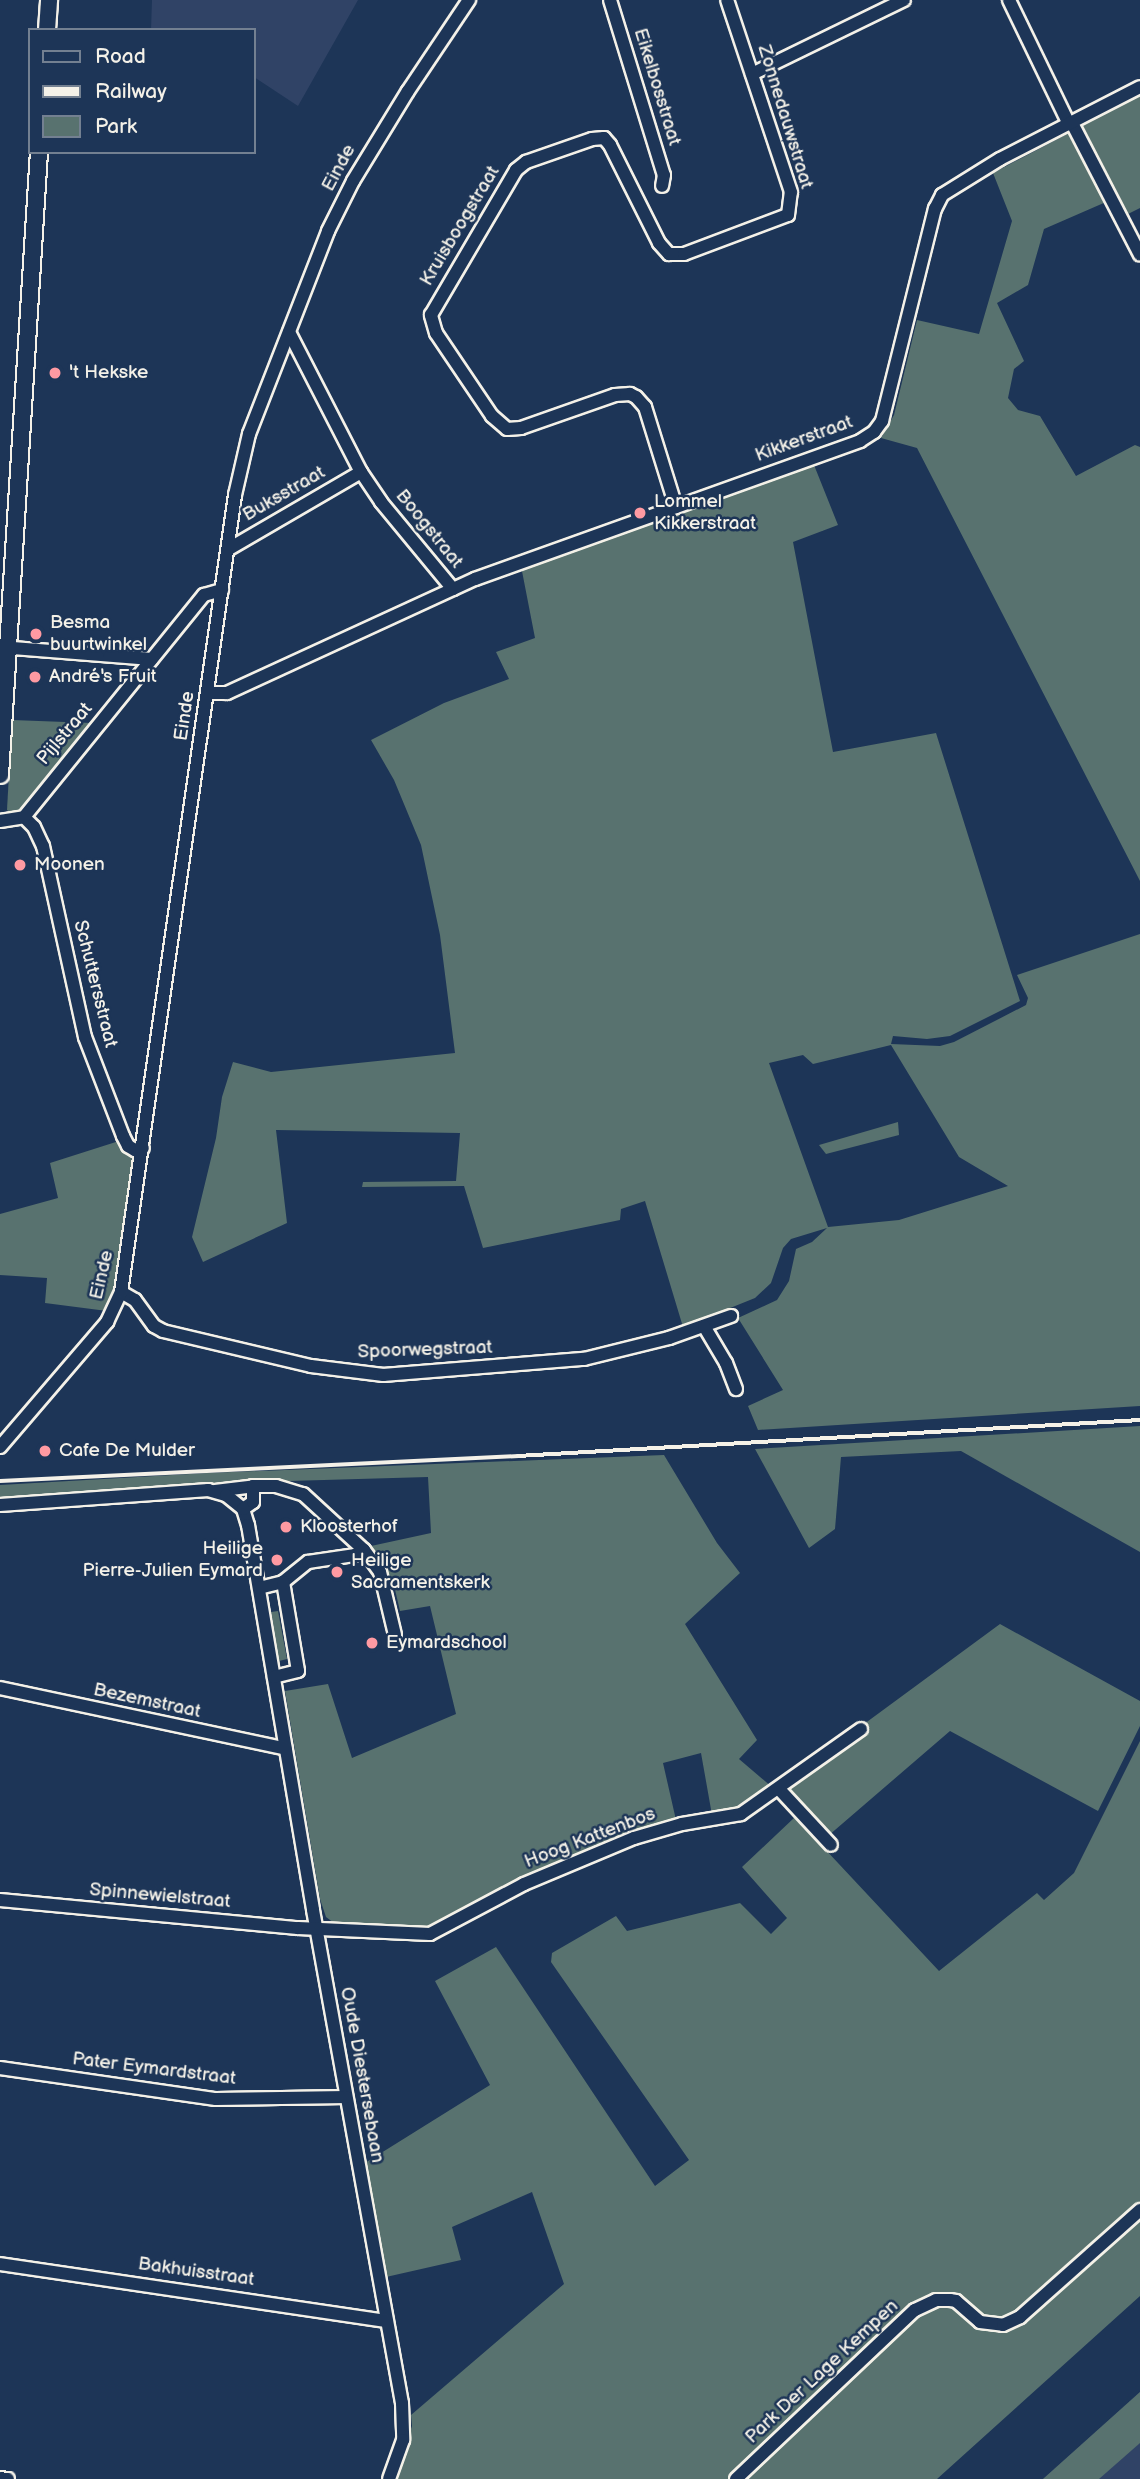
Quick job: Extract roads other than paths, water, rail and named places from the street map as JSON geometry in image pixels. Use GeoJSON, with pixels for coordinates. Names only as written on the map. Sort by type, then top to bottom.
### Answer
{"type":"FeatureCollection","features":[{"type":"Feature","properties":{"kind":"main road"},"geometry":{"type":"LineString","coordinates":[[47,28],[49,0]]}},
{"type":"Feature","properties":{"kind":"main road"},"geometry":{"type":"LineString","coordinates":[[0,775],[5,620],[39,154]]}},
{"type":"Feature","properties":{"kind":"street","name":"Einde"},"geometry":{"type":"LineString","coordinates":[[0,1447],[107,1322],[121,1292],[227,550],[246,445],[328,231],[353,181],[408,91],[469,0]]}},
{"type":"Feature","properties":{"kind":"street","name":"Eikelbosstraat"},"geometry":{"type":"LineString","coordinates":[[610,0],[664,175],[662,186]]}},
{"type":"Feature","properties":{"kind":"street","name":"Zonnedauwstraat"},"geometry":{"type":"LineString","coordinates":[[614,153],[659,243],[669,254],[684,254],[779,220],[791,209],[791,192],[727,0]]}},
{"type":"Feature","properties":{"kind":"street"},"geometry":{"type":"LineString","coordinates":[[752,74],[904,0]]}},
{"type":"Feature","properties":{"kind":"street"},"geometry":{"type":"LineString","coordinates":[[1009,0],[1140,255]]}},
{"type":"Feature","properties":{"kind":"street","name":"Kikkerstraat"},"geometry":{"type":"LineString","coordinates":[[453,589],[860,441],[874,432],[882,421],[935,209],[942,195],[977,172],[1140,87]]}},
{"type":"Feature","properties":{"kind":"street","name":"Kruisboogstraat"},"geometry":{"type":"LineString","coordinates":[[614,153],[604,138],[592,139],[526,162],[516,170],[433,308],[431,321],[492,416],[507,429],[521,428],[615,395],[630,394],[636,397],[645,407],[676,507]]}},
{"type":"Feature","properties":{"kind":"street","name":"Boogstraat"},"geometry":{"type":"LineString","coordinates":[[208,693],[227,693],[453,589],[388,510],[361,472],[289,332]]}},
{"type":"Feature","properties":{"kind":"street","name":"Buksstraat"},"geometry":{"type":"LineString","coordinates":[[227,550],[361,472]]}},
{"type":"Feature","properties":{"kind":"street","name":"Pijlstraat"},"geometry":{"type":"LineString","coordinates":[[24,817],[204,595],[222,590]]}},
{"type":"Feature","properties":{"kind":"street"},"geometry":{"type":"LineString","coordinates":[[4,648],[152,659]]}},
{"type":"Feature","properties":{"kind":"street"},"geometry":{"type":"LineString","coordinates":[[0,821],[24,817]]}},
{"type":"Feature","properties":{"kind":"street","name":"Schuttersstraat"},"geometry":{"type":"LineString","coordinates":[[24,817],[34,827],[43,846],[85,1037],[128,1146],[135,1150],[143,1148]]}},
{"type":"Feature","properties":{"kind":"street","name":"Spoorwegstraat"},"geometry":{"type":"LineString","coordinates":[[121,1292],[135,1300],[154,1326],[163,1331],[311,1366],[383,1375],[584,1359],[669,1338],[731,1316]]}},
{"type":"Feature","properties":{"kind":"street"},"geometry":{"type":"LineString","coordinates":[[704,1325],[726,1363],[736,1389]]}},
{"type":"Feature","properties":{"kind":"street"},"geometry":{"type":"LineString","coordinates":[[214,1491],[226,1495],[243,1509],[253,1502],[253,1486]]}},
{"type":"Feature","properties":{"kind":"street"},"geometry":{"type":"LineString","coordinates":[[0,1505],[253,1486],[276,1486],[303,1494],[364,1550],[380,1572],[395,1635]]}},
{"type":"Feature","properties":{"kind":"street","name":"Oude Diestersebaan"},"geometry":{"type":"LineString","coordinates":[[243,1509],[404,2426],[403,2440],[389,2479]]}},
{"type":"Feature","properties":{"kind":"street"},"geometry":{"type":"LineString","coordinates":[[259,1588],[283,1582],[308,1562],[355,1555],[364,1550]]}},
{"type":"Feature","properties":{"kind":"street"},"geometry":{"type":"LineString","coordinates":[[274,1677],[298,1671],[283,1582]]}},
{"type":"Feature","properties":{"kind":"street","name":"Bezemstraat"},"geometry":{"type":"LineString","coordinates":[[0,1688],[286,1749]]}},
{"type":"Feature","properties":{"kind":"street","name":"Hoog Kattenbos"},"geometry":{"type":"LineString","coordinates":[[317,1929],[430,1934],[540,1877],[649,1833],[741,1814],[861,1729]]}},
{"type":"Feature","properties":{"kind":"street"},"geometry":{"type":"LineString","coordinates":[[779,1789],[831,1845]]}},
{"type":"Feature","properties":{"kind":"street","name":"Spinnewielstraat"},"geometry":{"type":"LineString","coordinates":[[0,1900],[317,1929]]}},
{"type":"Feature","properties":{"kind":"street","name":"Pater Eymardstraat"},"geometry":{"type":"LineString","coordinates":[[0,2068],[206,2098],[346,2097]]}},
{"type":"Feature","properties":{"kind":"street","name":"Park Der Lage Kempen"},"geometry":{"type":"LineString","coordinates":[[736,2479],[915,2310],[936,2300],[956,2301],[980,2322],[1003,2325],[1020,2317],[1140,2210]]}},
{"type":"Feature","properties":{"kind":"street","name":"Bakhuisstraat"},"geometry":{"type":"LineString","coordinates":[[0,2264],[387,2321]]}},
{"type":"Feature","properties":{"kind":"street"},"geometry":{"type":"LineString","coordinates":[[0,2478],[8,2479]]}},
{"type":"Feature","properties":{"kind":"railway"},"geometry":{"type":"LineString","coordinates":[[0,1481],[518,1456],[1140,1420]]}},
{"type":"Feature","properties":{"kind":"place","name":"'t Hekske"},"geometry":{"type":"Point","coordinates":[55,373]}},
{"type":"Feature","properties":{"kind":"place","name":"Lommel Kikkerstraat"},"geometry":{"type":"Point","coordinates":[640,513]}},
{"type":"Feature","properties":{"kind":"place","name":"Besma buurtwinkel"},"geometry":{"type":"Point","coordinates":[36,634]}},
{"type":"Feature","properties":{"kind":"place","name":"André's Fruit"},"geometry":{"type":"Point","coordinates":[35,677]}},
{"type":"Feature","properties":{"kind":"place","name":"Moonen"},"geometry":{"type":"Point","coordinates":[20,865]}},
{"type":"Feature","properties":{"kind":"place","name":"Cafe De Mulder"},"geometry":{"type":"Point","coordinates":[45,1451]}},
{"type":"Feature","properties":{"kind":"place","name":"Kloosterhof"},"geometry":{"type":"Point","coordinates":[286,1527]}},
{"type":"Feature","properties":{"kind":"place","name":"Heilige Pierre-Julien Eymard"},"geometry":{"type":"Point","coordinates":[277,1560]}},
{"type":"Feature","properties":{"kind":"place","name":"Heilige Sacramentskerk"},"geometry":{"type":"Point","coordinates":[337,1572]}},
{"type":"Feature","properties":{"kind":"place","name":"Eymardschool"},"geometry":{"type":"Point","coordinates":[372,1643]}}]}
